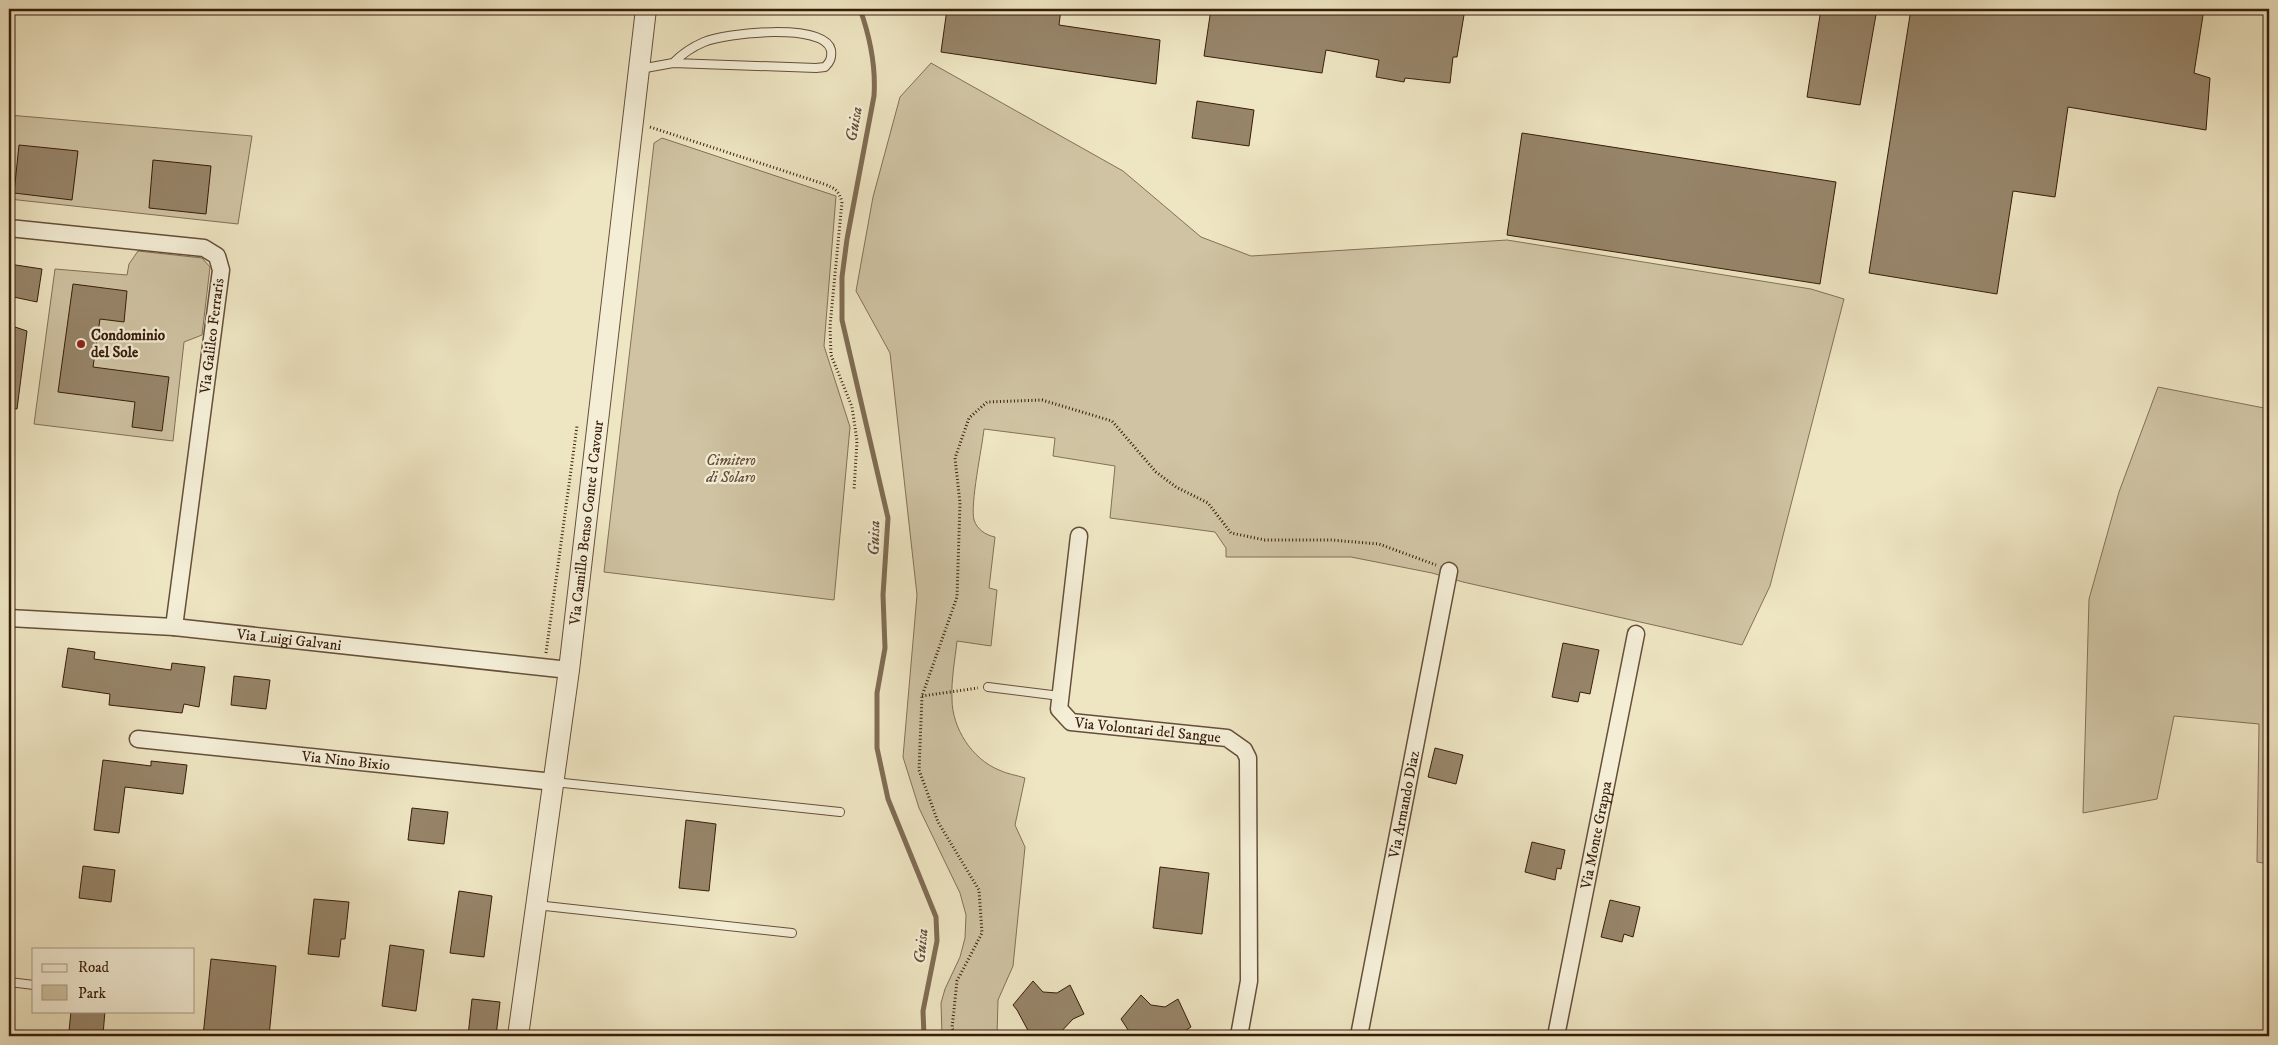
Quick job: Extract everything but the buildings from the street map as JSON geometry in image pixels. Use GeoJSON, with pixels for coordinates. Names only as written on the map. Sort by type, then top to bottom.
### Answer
{"type":"FeatureCollection","features":[{"type":"Feature","properties":{"kind":"street","name":"Via Camillo Benso Conte d Cavour"},"geometry":{"type":"LineString","coordinates":[[518,1036],[569,670],[646,9]]}},
{"type":"Feature","properties":{"kind":"street","name":"Via Galileo Ferraris"},"geometry":{"type":"LineString","coordinates":[[9,228],[204,248],[217,256],[221,270],[174,627]]}},
{"type":"Feature","properties":{"kind":"street","name":"Via Volontari del Sangue"},"geometry":{"type":"LineString","coordinates":[[1079,536],[1059,709],[1071,722],[1227,738],[1244,750],[1249,766],[1249,981],[1239,1036]]}},
{"type":"Feature","properties":{"kind":"street","name":"Via Armando Diaz"},"geometry":{"type":"LineString","coordinates":[[1359,1036],[1449,571]]}},
{"type":"Feature","properties":{"kind":"street","name":"Via Luigi Galvani"},"geometry":{"type":"LineString","coordinates":[[9,618],[174,627],[569,670]]}},
{"type":"Feature","properties":{"kind":"street","name":"Via Monte Grappa"},"geometry":{"type":"LineString","coordinates":[[1556,1036],[1636,634]]}},
{"type":"Feature","properties":{"kind":"street","name":"Via Nino Bixio"},"geometry":{"type":"LineString","coordinates":[[138,739],[554,782]]}},
{"type":"Feature","properties":{"kind":"lane"},"geometry":{"type":"LineString","coordinates":[[638,69],[673,63],[816,68],[825,67],[830,62],[831,52],[828,43],[822,39],[786,32],[749,33],[706,41],[682,54],[673,63]]}},
{"type":"Feature","properties":{"kind":"lane"},"geometry":{"type":"LineString","coordinates":[[988,687],[1060,696]]}},
{"type":"Feature","properties":{"kind":"lane"},"geometry":{"type":"LineString","coordinates":[[554,782],[840,812]]}},
{"type":"Feature","properties":{"kind":"lane"},"geometry":{"type":"LineString","coordinates":[[536,905],[792,933]]}},
{"type":"Feature","properties":{"kind":"lane"},"geometry":{"type":"LineString","coordinates":[[9,982],[32,985]]}},
{"type":"Feature","properties":{"kind":"path"},"geometry":{"type":"LineString","coordinates":[[633,121],[824,184],[836,189],[840,194],[842,202],[830,326],[831,355],[852,407],[857,440],[854,490]]}},
{"type":"Feature","properties":{"kind":"path"},"geometry":{"type":"LineString","coordinates":[[922,696],[988,687]]}},
{"type":"Feature","properties":{"kind":"green space"},"geometry":{"type":"Polygon","coordinates":[[[931,63],[1123,171],[1201,237],[1251,256],[1507,240],[1811,289],[1844,299],[1770,586],[1742,645],[1463,582],[1432,573],[1351,557],[1226,557],[1226,548],[1215,532],[1110,518],[1115,466],[1053,456],[1055,438],[984,429],[973,512],[975,523],[979,529],[995,537],[989,588],[997,590],[991,646],[957,641],[952,685],[953,710],[965,741],[980,758],[1002,771],[1025,778],[1015,825],[1025,847],[1013,966],[998,1000],[997,1036],[942,1036],[941,1003],[945,989],[960,957],[965,938],[966,915],[960,893],[919,808],[903,757],[917,595],[890,353],[856,291],[873,197],[900,97],[931,63]]]}},
{"type":"Feature","properties":{"kind":"green space"},"geometry":{"type":"Polygon","coordinates":[[[9,115],[252,136],[238,224],[9,199],[9,115]]]}},
{"type":"Feature","properties":{"kind":"green space","name":"Cimitero di Solaro"},"geometry":{"type":"Polygon","coordinates":[[[662,138],[836,196],[824,346],[850,427],[834,600],[604,572],[654,143],[662,138]]]}},
{"type":"Feature","properties":{"kind":"green space"},"geometry":{"type":"Polygon","coordinates":[[[138,251],[202,258],[210,267],[202,335],[184,342],[173,441],[34,424],[55,269],[127,275],[129,264],[138,251]]]}},
{"type":"Feature","properties":{"kind":"green space"},"geometry":{"type":"Polygon","coordinates":[[[2158,387],[2269,409],[2269,864],[2257,862],[2259,724],[2174,716],[2157,799],[2083,813],[2089,599],[2119,492],[2158,387]]]}},
{"type":"Feature","properties":{"kind":"waterway","name":"Guisa"},"geometry":{"type":"LineString","coordinates":[[860,9],[867,30],[871,52],[874,96],[847,239],[842,277],[842,320],[888,518],[883,595],[885,648],[877,693],[877,748],[888,799],[936,917],[937,941],[923,1011],[924,1036]]}},
{"type":"Feature","properties":{"kind":"place","name":"Condominio del Sole"},"geometry":{"type":"Point","coordinates":[81,344]}}]}
